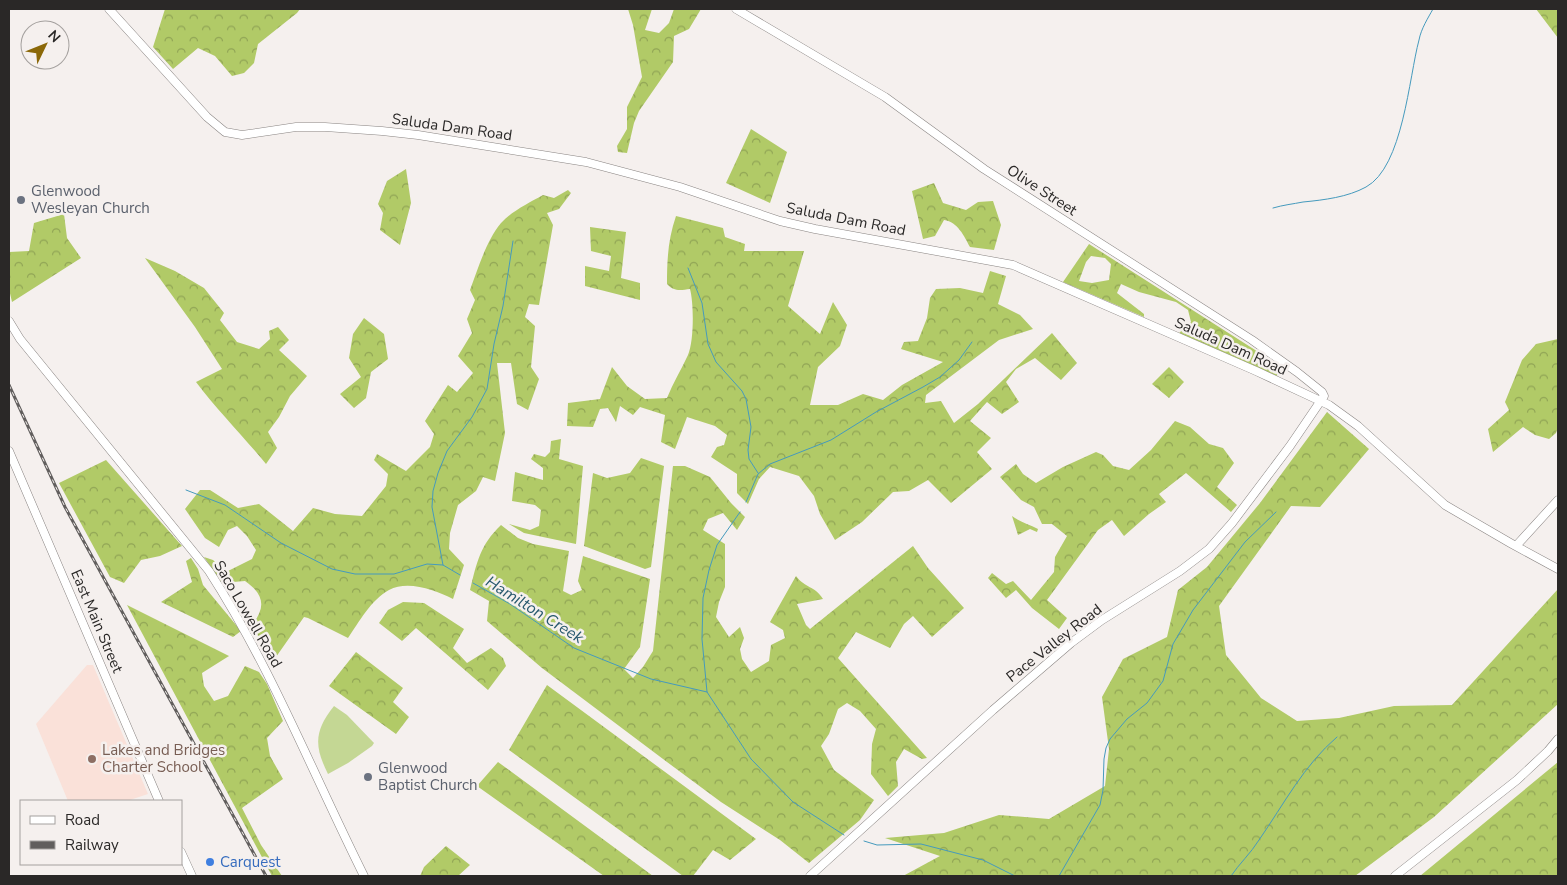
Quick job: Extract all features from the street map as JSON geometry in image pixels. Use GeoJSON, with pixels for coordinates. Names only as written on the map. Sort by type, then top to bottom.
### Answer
{"type":"FeatureCollection","features":[{"type":"Feature","properties":{"kind":"street","name":"Saluda Dam Road"},"geometry":{"type":"LineString","coordinates":[[110,9],[207,117],[225,132],[242,135],[296,127],[325,126],[418,135],[574,160],[680,187],[780,221],[1013,265],[1322,401],[1358,426],[1446,505],[1558,569]]}},
{"type":"Feature","properties":{"kind":"street","name":"Olive Street"},"geometry":{"type":"LineString","coordinates":[[736,9],[885,97],[984,169],[1252,340],[1322,392],[1324,396],[1322,401]]}},
{"type":"Feature","properties":{"kind":"street","name":"Saco Lowell Road"},"geometry":{"type":"LineString","coordinates":[[9,321],[20,339],[209,571],[257,652],[364,876]]}},
{"type":"Feature","properties":{"kind":"street","name":"Pace Valley Road"},"geometry":{"type":"LineString","coordinates":[[810,876],[1042,668],[1088,630],[1180,571],[1209,549],[1232,523],[1322,401]]}},
{"type":"Feature","properties":{"kind":"street","name":"East Main Street"},"geometry":{"type":"LineString","coordinates":[[9,451],[159,800]]}},
{"type":"Feature","properties":{"kind":"street"},"geometry":{"type":"LineString","coordinates":[[1516,546],[1558,500]]}},
{"type":"Feature","properties":{"kind":"street"},"geometry":{"type":"LineString","coordinates":[[1395,876],[1517,780],[1558,739]]}},
{"type":"Feature","properties":{"kind":"street"},"geometry":{"type":"LineString","coordinates":[[182,854],[192,876]]}},
{"type":"Feature","properties":{"kind":"shaded area","name":"Lakes and Bridges Charter School"},"geometry":{"type":"Polygon","coordinates":[[[87,665],[93,665],[148,794],[130,800],[68,800],[36,724],[87,665]]]}},
{"type":"Feature","properties":{"kind":"green space"},"geometry":{"type":"Polygon","coordinates":[[[165,9],[300,9],[258,44],[254,63],[244,73],[232,76],[215,56],[198,48],[173,69],[153,47],[165,9]]]}},
{"type":"Feature","properties":{"kind":"green space"},"geometry":{"type":"Polygon","coordinates":[[[628,9],[652,9],[645,30],[659,33],[669,23],[674,9],[701,9],[689,29],[674,36],[673,62],[639,111],[634,123],[627,153],[618,152],[617,146],[627,129],[627,107],[642,77],[633,25],[628,9]]]}},
{"type":"Feature","properties":{"kind":"green space"},"geometry":{"type":"Polygon","coordinates":[[[1536,9],[1558,9],[1558,38],[1536,9]]]}},
{"type":"Feature","properties":{"kind":"green space"},"geometry":{"type":"Polygon","coordinates":[[[751,129],[787,152],[770,203],[726,183],[751,129]]]}},
{"type":"Feature","properties":{"kind":"green space"},"geometry":{"type":"Polygon","coordinates":[[[406,169],[411,203],[400,245],[380,230],[383,213],[378,204],[387,181],[406,169]]]}},
{"type":"Feature","properties":{"kind":"green space"},"geometry":{"type":"Polygon","coordinates":[[[934,183],[943,203],[966,210],[978,202],[993,201],[1001,225],[994,250],[970,247],[957,227],[944,220],[935,236],[923,239],[912,191],[934,183]]]}},
{"type":"Feature","properties":{"kind":"green space"},"geometry":{"type":"Polygon","coordinates":[[[568,190],[571,193],[559,209],[547,213],[553,225],[539,305],[529,304],[525,317],[535,326],[531,367],[539,379],[528,410],[517,404],[511,363],[497,363],[505,433],[495,481],[483,477],[476,491],[458,505],[450,533],[449,549],[464,565],[453,599],[421,587],[396,587],[377,599],[348,638],[304,617],[276,657],[270,653],[251,626],[261,608],[260,597],[256,591],[245,581],[222,583],[204,557],[213,560],[226,572],[252,559],[256,550],[247,536],[237,526],[228,530],[219,547],[205,538],[185,509],[200,490],[210,490],[238,508],[259,504],[293,531],[313,508],[335,514],[362,516],[386,486],[388,474],[374,460],[377,454],[406,471],[430,447],[434,434],[425,421],[448,385],[457,392],[473,373],[458,356],[472,333],[467,319],[475,300],[470,290],[483,255],[496,230],[510,215],[532,201],[543,195],[554,198],[568,190]]]}},
{"type":"Feature","properties":{"kind":"green space"},"geometry":{"type":"Polygon","coordinates":[[[64,214],[67,238],[81,258],[12,302],[9,289],[9,252],[29,251],[34,223],[64,214]]]}},
{"type":"Feature","properties":{"kind":"green space"},"geometry":{"type":"Polygon","coordinates":[[[676,216],[723,228],[725,237],[745,244],[744,251],[804,251],[788,306],[820,334],[833,302],[847,325],[840,346],[818,367],[810,405],[838,405],[863,394],[883,400],[902,385],[943,362],[901,349],[904,342],[918,341],[927,318],[930,298],[936,289],[960,288],[983,293],[990,271],[1006,276],[998,304],[1020,315],[1033,329],[999,340],[926,395],[925,403],[941,401],[954,423],[978,404],[1052,333],[1077,363],[1061,380],[1035,358],[1016,369],[1006,382],[1019,402],[1002,414],[987,402],[970,421],[991,438],[977,452],[992,469],[951,503],[928,480],[909,491],[893,492],[862,522],[835,540],[820,514],[814,496],[799,476],[770,467],[759,479],[748,504],[737,493],[737,474],[711,457],[717,447],[724,445],[727,435],[715,426],[687,417],[675,449],[661,442],[665,415],[640,407],[633,415],[620,406],[616,422],[608,408],[600,409],[593,427],[567,426],[568,403],[600,399],[612,367],[627,386],[645,399],[667,398],[688,355],[693,322],[690,289],[675,289],[667,284],[668,250],[676,216]]]}},
{"type":"Feature","properties":{"kind":"green space"},"geometry":{"type":"Polygon","coordinates":[[[590,227],[626,232],[621,278],[640,283],[640,300],[585,286],[585,266],[609,271],[611,256],[591,251],[590,227]]]}},
{"type":"Feature","properties":{"kind":"green space"},"geometry":{"type":"Polygon","coordinates":[[[1089,244],[1277,364],[1283,372],[1276,376],[1178,334],[1191,322],[1188,310],[1176,302],[1139,292],[1121,284],[1117,293],[1144,314],[1144,317],[1063,282],[1089,244]],[[1091,256],[1086,262],[1079,281],[1092,283],[1109,280],[1111,264],[1105,258],[1091,256]]]}},
{"type":"Feature","properties":{"kind":"green space"},"geometry":{"type":"Polygon","coordinates":[[[145,258],[175,271],[204,288],[224,313],[220,320],[237,342],[259,349],[270,339],[269,331],[278,327],[289,340],[279,350],[307,376],[290,396],[279,417],[268,432],[277,448],[266,464],[196,382],[222,369],[195,327],[145,258]]]}},
{"type":"Feature","properties":{"kind":"green space"},"geometry":{"type":"Polygon","coordinates":[[[364,318],[384,334],[388,359],[371,372],[366,398],[354,408],[340,394],[361,377],[349,358],[353,334],[364,318]]]}},
{"type":"Feature","properties":{"kind":"green space"},"geometry":{"type":"Polygon","coordinates":[[[1558,339],[1558,427],[1556,433],[1549,439],[1535,435],[1523,427],[1493,452],[1488,429],[1509,410],[1505,402],[1522,360],[1536,344],[1558,339]]]}},
{"type":"Feature","properties":{"kind":"green space"},"geometry":{"type":"Polygon","coordinates":[[[1169,367],[1184,382],[1169,398],[1152,384],[1169,367]]]}},
{"type":"Feature","properties":{"kind":"green space"},"geometry":{"type":"Polygon","coordinates":[[[1327,412],[1369,449],[1320,507],[1291,506],[1219,606],[1226,655],[1261,698],[1297,721],[1339,718],[1394,706],[1452,705],[1558,589],[1558,704],[1434,817],[1355,876],[903,876],[940,856],[885,838],[944,833],[999,815],[1049,819],[1105,786],[1109,749],[1102,697],[1123,659],[1167,637],[1178,590],[1207,567],[1260,503],[1327,412]]]}},
{"type":"Feature","properties":{"kind":"green space"},"geometry":{"type":"Polygon","coordinates":[[[1175,421],[1190,427],[1209,444],[1223,448],[1234,463],[1217,487],[1237,505],[1231,512],[1186,473],[1159,494],[1166,502],[1124,536],[1112,520],[1098,530],[1047,600],[1067,618],[1059,629],[1032,608],[1016,590],[1006,598],[988,578],[992,573],[1006,584],[1013,581],[1031,600],[1054,572],[1055,557],[1067,536],[1052,524],[1042,524],[1034,507],[1021,500],[1000,477],[1016,464],[1023,474],[1036,483],[1063,467],[1096,452],[1103,455],[1113,466],[1129,470],[1151,450],[1175,421]]]}},
{"type":"Feature","properties":{"kind":"green space"},"geometry":{"type":"Polygon","coordinates":[[[561,439],[559,459],[583,466],[576,544],[524,533],[509,524],[530,530],[539,526],[541,510],[535,505],[512,501],[515,472],[543,480],[543,468],[531,459],[534,454],[545,457],[550,452],[551,441],[561,439]]]}},
{"type":"Feature","properties":{"kind":"green space"},"geometry":{"type":"Polygon","coordinates":[[[641,458],[664,466],[651,567],[645,569],[584,546],[593,473],[607,478],[630,473],[641,458]]]}},
{"type":"Feature","properties":{"kind":"green space"},"geometry":{"type":"Polygon","coordinates":[[[106,460],[182,546],[160,556],[141,560],[124,583],[110,577],[59,483],[106,460]]]}},
{"type":"Feature","properties":{"kind":"green space"},"geometry":{"type":"Polygon","coordinates":[[[673,466],[685,466],[710,477],[745,517],[737,530],[723,513],[708,519],[703,530],[725,544],[725,587],[716,617],[729,637],[740,627],[744,638],[740,649],[742,659],[751,672],[769,661],[771,645],[785,638],[783,630],[770,622],[796,576],[816,591],[823,599],[797,604],[806,625],[810,629],[913,546],[928,568],[964,608],[932,637],[913,616],[904,624],[890,648],[856,632],[838,658],[927,758],[922,759],[904,749],[896,762],[898,786],[888,796],[871,774],[872,744],[876,729],[860,711],[847,703],[838,709],[829,734],[821,746],[834,770],[874,800],[860,820],[809,863],[780,840],[721,802],[542,668],[487,621],[489,601],[470,590],[480,554],[488,540],[501,525],[518,538],[533,544],[569,551],[563,591],[571,595],[582,590],[578,581],[583,556],[650,579],[640,647],[624,669],[633,678],[653,651],[673,466]]]}},
{"type":"Feature","properties":{"kind":"green space"},"geometry":{"type":"Polygon","coordinates":[[[1012,516],[1038,529],[1037,532],[1030,529],[1018,535],[1012,516]]]}},
{"type":"Feature","properties":{"kind":"green space"},"geometry":{"type":"Polygon","coordinates":[[[191,558],[198,569],[203,585],[241,631],[233,637],[161,602],[192,582],[186,561],[191,558]]]}},
{"type":"Feature","properties":{"kind":"green space"},"geometry":{"type":"Polygon","coordinates":[[[403,602],[424,603],[464,629],[453,648],[467,663],[491,648],[503,658],[506,666],[488,690],[416,628],[402,641],[379,623],[388,610],[403,602]]]}},
{"type":"Feature","properties":{"kind":"green space"},"geometry":{"type":"Polygon","coordinates":[[[127,605],[229,656],[202,673],[204,686],[214,701],[228,696],[245,666],[259,672],[267,684],[283,721],[267,738],[270,756],[283,779],[242,808],[261,845],[282,876],[272,876],[127,605]]]}},
{"type":"Feature","properties":{"kind":"green space"},"geometry":{"type":"Polygon","coordinates":[[[356,652],[403,688],[393,702],[409,717],[396,734],[329,686],[356,652]]]}},
{"type":"Feature","properties":{"kind":"green space"},"geometry":{"type":"Polygon","coordinates":[[[547,685],[756,839],[730,860],[713,850],[693,876],[683,876],[509,750],[547,685]]]}},
{"type":"Feature","properties":{"kind":"green space"},"geometry":{"type":"Polygon","coordinates":[[[334,706],[347,715],[374,743],[348,763],[328,774],[320,755],[318,739],[323,723],[334,706]]]}},
{"type":"Feature","properties":{"kind":"green space"},"geometry":{"type":"Polygon","coordinates":[[[498,762],[653,876],[604,876],[477,786],[498,762]]]}},
{"type":"Feature","properties":{"kind":"green space"},"geometry":{"type":"Polygon","coordinates":[[[1558,762],[1558,876],[1420,876],[1558,762]]]}},
{"type":"Feature","properties":{"kind":"green space"},"geometry":{"type":"Polygon","coordinates":[[[446,846],[470,865],[458,876],[420,876],[424,867],[446,846]]]}},
{"type":"Feature","properties":{"kind":"waterway"},"geometry":{"type":"LineString","coordinates":[[1273,208],[1336,198],[1366,187],[1378,176],[1388,161],[1403,120],[1420,36],[1433,9]]}},
{"type":"Feature","properties":{"kind":"waterway","name":"Hamilton Creek"},"geometry":{"type":"LineString","coordinates":[[443,565],[432,507],[433,491],[447,451],[472,417],[487,389],[513,241]]}},
{"type":"Feature","properties":{"kind":"waterway"},"geometry":{"type":"LineString","coordinates":[[688,268],[702,303],[708,344],[716,362],[742,391],[746,399],[751,427],[748,450],[749,459],[758,473]]}},
{"type":"Feature","properties":{"kind":"waterway"},"geometry":{"type":"LineString","coordinates":[[746,502],[758,474],[770,464],[831,440],[876,412],[940,377],[959,360],[972,342]]}},
{"type":"Feature","properties":{"kind":"waterway"},"geometry":{"type":"LineString","coordinates":[[186,490],[225,505],[281,543],[332,569],[355,574],[394,574],[427,564],[443,565],[460,575]]}},
{"type":"Feature","properties":{"kind":"waterway","name":"Hamilton Creek"},"geometry":{"type":"LineString","coordinates":[[740,512],[717,545],[703,598],[702,639],[707,692],[751,759],[793,802],[844,835]]}},
{"type":"Feature","properties":{"kind":"waterway"},"geometry":{"type":"LineString","coordinates":[[1059,876],[1100,805],[1103,790],[1104,759],[1110,739],[1127,719],[1147,703],[1163,681],[1173,644],[1193,610],[1245,542],[1276,512]]}},
{"type":"Feature","properties":{"kind":"waterway","name":"Hamilton Creek"},"geometry":{"type":"LineString","coordinates":[[473,583],[510,604],[574,648],[651,679],[707,692]]}},
{"type":"Feature","properties":{"kind":"waterway"},"geometry":{"type":"LineString","coordinates":[[1231,876],[1256,845],[1304,772],[1337,737]]}},
{"type":"Feature","properties":{"kind":"waterway","name":"Hamilton Creek"},"geometry":{"type":"LineString","coordinates":[[864,841],[877,845],[921,844],[983,860],[1015,876]]}},
{"type":"Feature","properties":{"kind":"railway"},"geometry":{"type":"LineString","coordinates":[[9,385],[65,507],[266,876]]}},
{"type":"Feature","properties":{"kind":"place","name":"Glenwood Wesleyan Church"},"geometry":{"type":"Point","coordinates":[21,200]}},
{"type":"Feature","properties":{"kind":"place","name":"Lakes and Bridges Charter School"},"geometry":{"type":"Point","coordinates":[92,759]}},
{"type":"Feature","properties":{"kind":"place","name":"Glenwood Baptist Church"},"geometry":{"type":"Point","coordinates":[368,777]}},
{"type":"Feature","properties":{"kind":"place","name":"Carquest"},"geometry":{"type":"Point","coordinates":[210,862]}}]}
